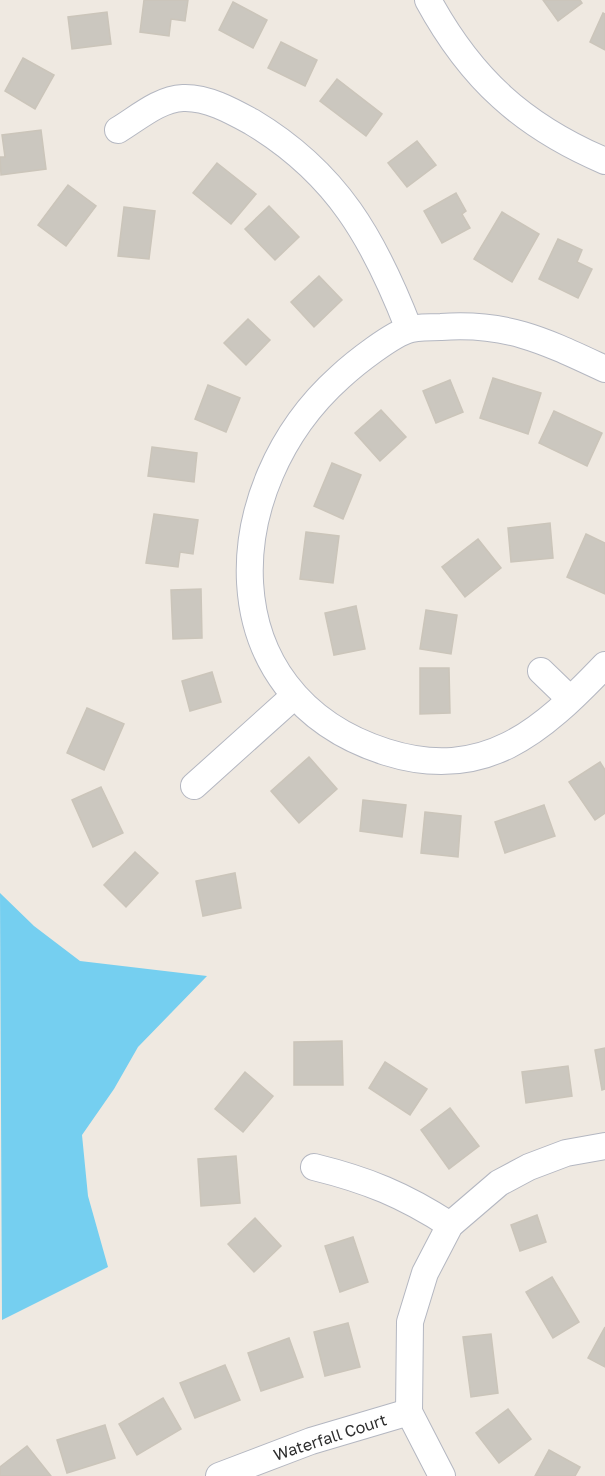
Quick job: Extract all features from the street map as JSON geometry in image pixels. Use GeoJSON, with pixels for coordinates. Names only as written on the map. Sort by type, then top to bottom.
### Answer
{"type":"FeatureCollection","features":[{"type":"Feature","properties":{"kind":"street"},"geometry":{"type":"LineString","coordinates":[[428,0],[461,54],[502,100],[549,134],[605,161]]}},
{"type":"Feature","properties":{"kind":"street"},"geometry":{"type":"LineString","coordinates":[[118,130],[165,101],[185,98],[211,103],[237,113],[265,130],[313,168],[356,218],[387,272],[409,329]]}},
{"type":"Feature","properties":{"kind":"street"},"geometry":{"type":"LineString","coordinates":[[605,369],[517,331],[485,326],[409,329],[358,360],[323,392],[282,445],[257,505],[249,553],[254,613],[276,672],[293,697],[335,729],[369,747],[393,755],[441,761],[463,761],[508,747],[534,731],[605,665]]}},
{"type":"Feature","properties":{"kind":"street"},"geometry":{"type":"LineString","coordinates":[[541,671],[570,699]]}},
{"type":"Feature","properties":{"kind":"street"},"geometry":{"type":"LineString","coordinates":[[194,786],[293,697]]}},
{"type":"Feature","properties":{"kind":"street"},"geometry":{"type":"LineString","coordinates":[[442,1476],[409,1412],[410,1322],[425,1273],[450,1225],[500,1183],[529,1167],[566,1153],[605,1146]]}},
{"type":"Feature","properties":{"kind":"street"},"geometry":{"type":"LineString","coordinates":[[314,1167],[362,1179],[422,1207],[450,1225]]}},
{"type":"Feature","properties":{"kind":"street","name":"Waterfall Court"},"geometry":{"type":"LineString","coordinates":[[219,1476],[311,1441],[409,1412]]}},
{"type":"Feature","properties":{"kind":"water"},"geometry":{"type":"Polygon","coordinates":[[[0,893],[34,926],[80,961],[207,976],[138,1047],[114,1089],[82,1135],[88,1196],[108,1267],[2,1320],[0,893]]]}},
{"type":"Feature","properties":{"kind":"building"},"geometry":{"type":"Polygon","coordinates":[[[144,0],[188,0],[185,21],[171,19],[169,36],[140,32],[144,0]]]}},
{"type":"Feature","properties":{"kind":"building"},"geometry":{"type":"Polygon","coordinates":[[[543,0],[580,0],[582,3],[558,21],[543,0]]]}},
{"type":"Feature","properties":{"kind":"building"},"geometry":{"type":"Polygon","coordinates":[[[233,2],[267,20],[253,48],[219,30],[233,2]]]}},
{"type":"Feature","properties":{"kind":"building"},"geometry":{"type":"Polygon","coordinates":[[[107,12],[111,44],[72,49],[68,17],[107,12]]]}},
{"type":"Feature","properties":{"kind":"building"},"geometry":{"type":"Polygon","coordinates":[[[603,13],[605,14],[605,50],[590,42],[603,13]]]}},
{"type":"Feature","properties":{"kind":"building"},"geometry":{"type":"Polygon","coordinates":[[[281,42],[317,60],[305,86],[268,68],[281,42]]]}},
{"type":"Feature","properties":{"kind":"building"},"geometry":{"type":"Polygon","coordinates":[[[23,58],[54,75],[35,109],[5,91],[23,58]]]}},
{"type":"Feature","properties":{"kind":"building"},"geometry":{"type":"Polygon","coordinates":[[[337,79],[382,114],[366,136],[320,101],[337,79]]]}},
{"type":"Feature","properties":{"kind":"building"},"geometry":{"type":"Polygon","coordinates":[[[41,130],[46,169],[1,175],[0,157],[5,157],[2,135],[41,130]]]}},
{"type":"Feature","properties":{"kind":"building"},"geometry":{"type":"Polygon","coordinates":[[[417,141],[436,165],[407,187],[388,163],[417,141]]]}},
{"type":"Feature","properties":{"kind":"building"},"geometry":{"type":"Polygon","coordinates":[[[217,163],[256,194],[231,224],[193,193],[217,163]]]}},
{"type":"Feature","properties":{"kind":"building"},"geometry":{"type":"Polygon","coordinates":[[[68,185],[96,206],[66,246],[38,225],[68,185]]]}},
{"type":"Feature","properties":{"kind":"building"},"geometry":{"type":"Polygon","coordinates":[[[456,193],[466,211],[462,214],[470,228],[442,243],[424,211],[456,193]]]}},
{"type":"Feature","properties":{"kind":"building"},"geometry":{"type":"Polygon","coordinates":[[[269,206],[299,237],[275,260],[245,229],[269,206]]]}},
{"type":"Feature","properties":{"kind":"building"},"geometry":{"type":"Polygon","coordinates":[[[124,207],[155,211],[149,259],[118,256],[124,207]]]}},
{"type":"Feature","properties":{"kind":"building"},"geometry":{"type":"Polygon","coordinates":[[[502,212],[539,234],[512,282],[474,259],[502,212]]]}},
{"type":"Feature","properties":{"kind":"building"},"geometry":{"type":"Polygon","coordinates":[[[558,239],[582,250],[577,262],[592,269],[578,298],[539,279],[558,239]]]}},
{"type":"Feature","properties":{"kind":"building"},"geometry":{"type":"Polygon","coordinates":[[[319,276],[342,300],[314,327],[291,302],[319,276]]]}},
{"type":"Feature","properties":{"kind":"building"},"geometry":{"type":"Polygon","coordinates":[[[248,319],[270,340],[246,365],[224,343],[248,319]]]}},
{"type":"Feature","properties":{"kind":"building"},"geometry":{"type":"Polygon","coordinates":[[[493,378],[541,393],[528,434],[480,418],[493,378]]]}},
{"type":"Feature","properties":{"kind":"building"},"geometry":{"type":"Polygon","coordinates":[[[450,380],[463,412],[436,423],[423,391],[450,380]]]}},
{"type":"Feature","properties":{"kind":"building"},"geometry":{"type":"Polygon","coordinates":[[[208,385],[240,398],[226,432],[195,419],[208,385]]]}},
{"type":"Feature","properties":{"kind":"building"},"geometry":{"type":"Polygon","coordinates":[[[381,410],[406,437],[380,461],[355,433],[381,410]]]}},
{"type":"Feature","properties":{"kind":"building"},"geometry":{"type":"Polygon","coordinates":[[[554,411],[602,433],[587,466],[539,443],[554,411]]]}},
{"type":"Feature","properties":{"kind":"building"},"geometry":{"type":"Polygon","coordinates":[[[152,447],[197,453],[194,482],[148,476],[152,447]]]}},
{"type":"Feature","properties":{"kind":"building"},"geometry":{"type":"Polygon","coordinates":[[[332,463],[361,475],[343,519],[314,506],[332,463]]]}},
{"type":"Feature","properties":{"kind":"building"},"geometry":{"type":"Polygon","coordinates":[[[154,514],[198,520],[193,554],[180,552],[178,567],[146,563],[154,514]]]}},
{"type":"Feature","properties":{"kind":"building"},"geometry":{"type":"Polygon","coordinates":[[[550,523],[553,558],[511,562],[508,528],[550,523]]]}},
{"type":"Feature","properties":{"kind":"building"},"geometry":{"type":"Polygon","coordinates":[[[306,532],[339,536],[333,583],[300,579],[306,532]]]}},
{"type":"Feature","properties":{"kind":"building"},"geometry":{"type":"Polygon","coordinates":[[[586,534],[605,543],[605,594],[567,577],[586,534]]]}},
{"type":"Feature","properties":{"kind":"building"},"geometry":{"type":"Polygon","coordinates":[[[478,539],[501,568],[465,597],[442,567],[478,539]]]}},
{"type":"Feature","properties":{"kind":"building"},"geometry":{"type":"Polygon","coordinates":[[[201,589],[202,638],[173,639],[171,590],[201,589]]]}},
{"type":"Feature","properties":{"kind":"building"},"geometry":{"type":"Polygon","coordinates":[[[356,606],[365,649],[334,655],[325,613],[356,606]]]}},
{"type":"Feature","properties":{"kind":"building"},"geometry":{"type":"Polygon","coordinates":[[[426,610],[457,615],[451,654],[420,649],[426,610]]]}},
{"type":"Feature","properties":{"kind":"building"},"geometry":{"type":"Polygon","coordinates":[[[420,668],[449,668],[450,713],[420,714],[420,668]]]}},
{"type":"Feature","properties":{"kind":"building"},"geometry":{"type":"Polygon","coordinates":[[[212,672],[221,702],[190,711],[182,681],[212,672]]]}},
{"type":"Feature","properties":{"kind":"building"},"geometry":{"type":"Polygon","coordinates":[[[87,708],[124,724],[104,770],[67,753],[87,708]]]}},
{"type":"Feature","properties":{"kind":"building"},"geometry":{"type":"Polygon","coordinates":[[[309,757],[337,789],[299,823],[271,791],[309,757]]]}},
{"type":"Feature","properties":{"kind":"building"},"geometry":{"type":"Polygon","coordinates":[[[600,762],[605,770],[605,813],[595,820],[569,782],[600,762]]]}},
{"type":"Feature","properties":{"kind":"building"},"geometry":{"type":"Polygon","coordinates":[[[101,787],[123,833],[93,847],[72,800],[101,787]]]}},
{"type":"Feature","properties":{"kind":"building"},"geometry":{"type":"Polygon","coordinates":[[[363,800],[406,805],[402,837],[360,831],[363,800]]]}},
{"type":"Feature","properties":{"kind":"building"},"geometry":{"type":"Polygon","coordinates":[[[544,805],[555,836],[505,853],[495,822],[544,805]]]}},
{"type":"Feature","properties":{"kind":"building"},"geometry":{"type":"Polygon","coordinates":[[[425,812],[461,816],[458,857],[421,853],[425,812]]]}},
{"type":"Feature","properties":{"kind":"building"},"geometry":{"type":"Polygon","coordinates":[[[135,852],[158,873],[126,907],[104,885],[135,852]]]}},
{"type":"Feature","properties":{"kind":"building"},"geometry":{"type":"Polygon","coordinates":[[[235,873],[241,908],[203,916],[196,881],[235,873]]]}},
{"type":"Feature","properties":{"kind":"building"},"geometry":{"type":"Polygon","coordinates":[[[342,1041],[343,1085],[294,1085],[294,1042],[342,1041]]]}},
{"type":"Feature","properties":{"kind":"building"},"geometry":{"type":"Polygon","coordinates":[[[605,1048],[605,1089],[602,1090],[595,1050],[605,1048]]]}},
{"type":"Feature","properties":{"kind":"building"},"geometry":{"type":"Polygon","coordinates":[[[385,1062],[427,1089],[410,1115],[369,1088],[385,1062]]]}},
{"type":"Feature","properties":{"kind":"building"},"geometry":{"type":"Polygon","coordinates":[[[568,1066],[572,1096],[526,1103],[522,1072],[568,1066]]]}},
{"type":"Feature","properties":{"kind":"building"},"geometry":{"type":"Polygon","coordinates":[[[245,1072],[273,1096],[243,1132],[215,1109],[245,1072]]]}},
{"type":"Feature","properties":{"kind":"building"},"geometry":{"type":"Polygon","coordinates":[[[450,1108],[479,1146],[449,1169],[421,1130],[450,1108]]]}},
{"type":"Feature","properties":{"kind":"building"},"geometry":{"type":"Polygon","coordinates":[[[236,1156],[240,1203],[201,1206],[198,1159],[236,1156]]]}},
{"type":"Feature","properties":{"kind":"building"},"geometry":{"type":"Polygon","coordinates":[[[537,1215],[546,1242],[520,1251],[511,1225],[537,1215]]]}},
{"type":"Feature","properties":{"kind":"building"},"geometry":{"type":"Polygon","coordinates":[[[255,1218],[281,1246],[254,1272],[228,1244],[255,1218]]]}},
{"type":"Feature","properties":{"kind":"building"},"geometry":{"type":"Polygon","coordinates":[[[353,1237],[368,1282],[340,1292],[325,1246],[353,1237]]]}},
{"type":"Feature","properties":{"kind":"building"},"geometry":{"type":"Polygon","coordinates":[[[552,1277],[579,1322],[553,1338],[526,1292],[552,1277]]]}},
{"type":"Feature","properties":{"kind":"building"},"geometry":{"type":"Polygon","coordinates":[[[348,1323],[360,1367],[325,1376],[314,1332],[348,1323]]]}},
{"type":"Feature","properties":{"kind":"building"},"geometry":{"type":"Polygon","coordinates":[[[605,1327],[605,1367],[588,1358],[605,1327]]]}},
{"type":"Feature","properties":{"kind":"building"},"geometry":{"type":"Polygon","coordinates":[[[491,1334],[498,1393],[471,1397],[463,1337],[491,1334]]]}},
{"type":"Feature","properties":{"kind":"building"},"geometry":{"type":"Polygon","coordinates":[[[289,1338],[303,1377],[261,1391],[248,1353],[289,1338]]]}},
{"type":"Feature","properties":{"kind":"building"},"geometry":{"type":"Polygon","coordinates":[[[225,1365],[240,1400],[195,1418],[180,1383],[225,1365]]]}},
{"type":"Feature","properties":{"kind":"building"},"geometry":{"type":"Polygon","coordinates":[[[163,1398],[181,1429],[137,1455],[119,1424],[163,1398]]]}},
{"type":"Feature","properties":{"kind":"building"},"geometry":{"type":"Polygon","coordinates":[[[508,1409],[531,1439],[499,1463],[476,1433],[508,1409]]]}},
{"type":"Feature","properties":{"kind":"building"},"geometry":{"type":"Polygon","coordinates":[[[105,1425],[115,1458],[67,1473],[57,1440],[105,1425]]]}},
{"type":"Feature","properties":{"kind":"building"},"geometry":{"type":"Polygon","coordinates":[[[27,1446],[51,1476],[0,1476],[0,1467],[27,1446]]]}},
{"type":"Feature","properties":{"kind":"building"},"geometry":{"type":"Polygon","coordinates":[[[549,1450],[580,1467],[575,1476],[535,1476],[549,1450]]]}}]}
